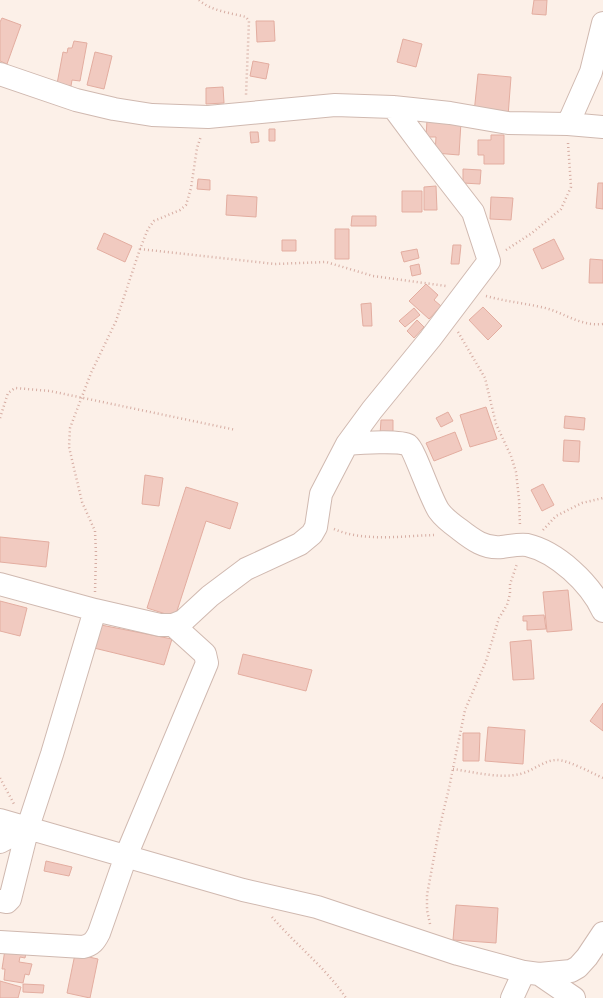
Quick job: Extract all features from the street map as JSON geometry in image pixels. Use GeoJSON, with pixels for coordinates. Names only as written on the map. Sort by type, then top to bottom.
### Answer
{"type":"FeatureCollection","features":[{"type":"Feature","properties":{"kind":"street"},"geometry":{"type":"LineString","coordinates":[[568,124],[591,72],[603,23]]}},
{"type":"Feature","properties":{"kind":"street"},"geometry":{"type":"LineString","coordinates":[[0,74],[76,100],[114,109],[152,114],[208,117],[335,104],[393,107],[450,113],[508,123],[568,124],[603,127]]}},
{"type":"Feature","properties":{"kind":"street"},"geometry":{"type":"LineString","coordinates":[[0,584],[95,610],[160,625],[173,625],[183,622],[210,596],[246,570],[300,544],[312,534],[316,527],[321,494],[347,444],[372,410],[430,339],[489,261],[472,212],[393,107]]}},
{"type":"Feature","properties":{"kind":"street"},"geometry":{"type":"LineString","coordinates":[[347,444],[407,444],[412,448],[426,486],[439,510],[446,519],[483,545],[491,548],[524,545],[555,557],[569,568],[589,589],[603,611]]}},
{"type":"Feature","properties":{"kind":"street"},"geometry":{"type":"LineString","coordinates":[[0,901],[7,902],[10,899],[28,827],[52,754],[95,610]]}},
{"type":"Feature","properties":{"kind":"street"},"geometry":{"type":"LineString","coordinates":[[0,942],[89,946],[95,941],[126,856],[207,664],[205,654],[173,625]]}},
{"type":"Feature","properties":{"kind":"street"},"geometry":{"type":"LineString","coordinates":[[0,820],[243,890],[317,907],[458,954],[532,973],[574,998]]}},
{"type":"Feature","properties":{"kind":"street"},"geometry":{"type":"LineString","coordinates":[[0,842],[28,827]]}},
{"type":"Feature","properties":{"kind":"street"},"geometry":{"type":"LineString","coordinates":[[512,998],[532,973],[571,971],[578,967],[587,957],[603,933]]}},
{"type":"Feature","properties":{"kind":"path"},"geometry":{"type":"LineString","coordinates":[[199,0],[204,4],[219,10],[246,17],[249,21],[245,113]]}},
{"type":"Feature","properties":{"kind":"path"},"geometry":{"type":"LineString","coordinates":[[95,610],[95,530],[82,502],[69,447],[70,428],[91,373],[116,321],[148,229],[154,221],[180,210],[186,205],[191,188],[197,148],[208,117]]}},
{"type":"Feature","properties":{"kind":"path"},"geometry":{"type":"LineString","coordinates":[[489,261],[532,233],[561,209],[571,187],[568,150],[568,124]]}},
{"type":"Feature","properties":{"kind":"path"},"geometry":{"type":"LineString","coordinates":[[140,249],[275,264],[326,262],[373,276],[468,290],[497,299],[541,307],[584,324],[594,326],[603,324]]}},
{"type":"Feature","properties":{"kind":"path"},"geometry":{"type":"LineString","coordinates":[[448,314],[485,378],[496,424],[511,456],[516,472],[524,545]]}},
{"type":"Feature","properties":{"kind":"path"},"geometry":{"type":"LineString","coordinates":[[0,418],[8,394],[15,388],[50,391],[236,430]]}},
{"type":"Feature","properties":{"kind":"path"},"geometry":{"type":"LineString","coordinates":[[432,927],[429,923],[428,917],[427,895],[439,830],[465,710],[486,661],[499,618],[507,605],[513,572],[524,545],[556,516],[582,503],[603,498]]}},
{"type":"Feature","properties":{"kind":"path"},"geometry":{"type":"LineString","coordinates":[[316,527],[333,528],[343,533],[371,537],[437,534],[459,529]]}},
{"type":"Feature","properties":{"kind":"path"},"geometry":{"type":"LineString","coordinates":[[452,769],[506,776],[520,774],[557,760],[565,761],[603,778]]}},
{"type":"Feature","properties":{"kind":"path"},"geometry":{"type":"LineString","coordinates":[[271,916],[294,942],[337,984],[346,998]]}},
{"type":"Feature","properties":{"kind":"building"},"geometry":{"type":"Polygon","coordinates":[[[534,0],[547,0],[546,15],[532,14],[534,0]]]}},
{"type":"Feature","properties":{"kind":"building"},"geometry":{"type":"Polygon","coordinates":[[[2,18],[21,25],[7,64],[0,61],[0,22],[2,18]]]}},
{"type":"Feature","properties":{"kind":"building"},"geometry":{"type":"Polygon","coordinates":[[[256,21],[274,21],[275,41],[257,42],[256,21]]]}},
{"type":"Feature","properties":{"kind":"building"},"geometry":{"type":"Polygon","coordinates":[[[403,39],[422,44],[416,67],[397,62],[403,39]]]}},
{"type":"Feature","properties":{"kind":"building"},"geometry":{"type":"Polygon","coordinates":[[[74,41],[87,43],[80,81],[72,80],[71,86],[57,84],[63,52],[67,53],[68,48],[72,48],[74,41]]]}},
{"type":"Feature","properties":{"kind":"building"},"geometry":{"type":"Polygon","coordinates":[[[95,52],[112,56],[104,89],[87,85],[95,52]]]}},
{"type":"Feature","properties":{"kind":"building"},"geometry":{"type":"Polygon","coordinates":[[[253,61],[269,64],[266,79],[250,76],[253,61]]]}},
{"type":"Feature","properties":{"kind":"building"},"geometry":{"type":"Polygon","coordinates":[[[478,74],[511,77],[508,116],[474,113],[478,74]]]}},
{"type":"Feature","properties":{"kind":"building"},"geometry":{"type":"Polygon","coordinates":[[[223,87],[224,103],[206,104],[206,88],[223,87]]]}},
{"type":"Feature","properties":{"kind":"building"},"geometry":{"type":"Polygon","coordinates":[[[427,120],[461,122],[459,155],[435,153],[436,137],[426,137],[427,120]]]}},
{"type":"Feature","properties":{"kind":"building"},"geometry":{"type":"Polygon","coordinates":[[[269,129],[275,129],[275,141],[269,141],[269,129]]]}},
{"type":"Feature","properties":{"kind":"building"},"geometry":{"type":"Polygon","coordinates":[[[250,132],[258,132],[259,142],[251,143],[250,132]]]}},
{"type":"Feature","properties":{"kind":"building"},"geometry":{"type":"Polygon","coordinates":[[[491,135],[504,135],[504,164],[484,164],[484,155],[478,155],[478,140],[491,140],[491,135]]]}},
{"type":"Feature","properties":{"kind":"building"},"geometry":{"type":"Polygon","coordinates":[[[463,169],[481,170],[480,184],[463,183],[463,169]]]}},
{"type":"Feature","properties":{"kind":"building"},"geometry":{"type":"Polygon","coordinates":[[[198,179],[210,180],[210,190],[197,189],[198,179]]]}},
{"type":"Feature","properties":{"kind":"building"},"geometry":{"type":"Polygon","coordinates":[[[598,183],[603,183],[603,209],[596,208],[598,183]]]}},
{"type":"Feature","properties":{"kind":"building"},"geometry":{"type":"Polygon","coordinates":[[[436,186],[437,210],[424,210],[424,187],[436,186]]]}},
{"type":"Feature","properties":{"kind":"building"},"geometry":{"type":"Polygon","coordinates":[[[402,191],[422,191],[422,212],[402,212],[402,191]]]}},
{"type":"Feature","properties":{"kind":"building"},"geometry":{"type":"Polygon","coordinates":[[[227,195],[257,197],[256,217],[226,215],[227,195]]]}},
{"type":"Feature","properties":{"kind":"building"},"geometry":{"type":"Polygon","coordinates":[[[491,197],[513,198],[511,220],[490,219],[491,197]]]}},
{"type":"Feature","properties":{"kind":"building"},"geometry":{"type":"Polygon","coordinates":[[[352,216],[376,216],[376,226],[351,226],[352,216]]]}},
{"type":"Feature","properties":{"kind":"building"},"geometry":{"type":"Polygon","coordinates":[[[335,229],[349,229],[349,259],[335,259],[335,229]]]}},
{"type":"Feature","properties":{"kind":"building"},"geometry":{"type":"Polygon","coordinates":[[[104,233],[132,246],[125,262],[97,249],[104,233]]]}},
{"type":"Feature","properties":{"kind":"building"},"geometry":{"type":"Polygon","coordinates":[[[554,239],[564,259],[542,269],[533,249],[554,239]]]}},
{"type":"Feature","properties":{"kind":"building"},"geometry":{"type":"Polygon","coordinates":[[[282,240],[296,240],[296,251],[282,251],[282,240]]]}},
{"type":"Feature","properties":{"kind":"building"},"geometry":{"type":"Polygon","coordinates":[[[453,245],[461,245],[459,264],[451,264],[453,245]]]}},
{"type":"Feature","properties":{"kind":"building"},"geometry":{"type":"Polygon","coordinates":[[[417,249],[419,258],[404,262],[401,252],[417,249]]]}},
{"type":"Feature","properties":{"kind":"building"},"geometry":{"type":"Polygon","coordinates":[[[590,259],[603,260],[603,283],[589,283],[590,259]]]}},
{"type":"Feature","properties":{"kind":"building"},"geometry":{"type":"Polygon","coordinates":[[[419,264],[421,274],[412,276],[410,266],[419,264]]]}},
{"type":"Feature","properties":{"kind":"building"},"geometry":{"type":"Polygon","coordinates":[[[426,284],[438,295],[434,300],[441,306],[429,319],[409,301],[426,284]]]}},
{"type":"Feature","properties":{"kind":"building"},"geometry":{"type":"Polygon","coordinates":[[[371,303],[372,326],[363,326],[361,304],[371,303]]]}},
{"type":"Feature","properties":{"kind":"building"},"geometry":{"type":"Polygon","coordinates":[[[483,307],[502,326],[488,340],[469,320],[483,307]]]}},
{"type":"Feature","properties":{"kind":"building"},"geometry":{"type":"Polygon","coordinates":[[[414,308],[420,315],[405,327],[399,321],[414,308]]]}},
{"type":"Feature","properties":{"kind":"building"},"geometry":{"type":"Polygon","coordinates":[[[417,320],[424,327],[414,338],[407,331],[417,320]]]}},
{"type":"Feature","properties":{"kind":"building"},"geometry":{"type":"Polygon","coordinates":[[[486,407],[497,439],[470,447],[460,415],[486,407]]]}},
{"type":"Feature","properties":{"kind":"building"},"geometry":{"type":"Polygon","coordinates":[[[448,412],[453,421],[441,427],[436,418],[448,412]]]}},
{"type":"Feature","properties":{"kind":"building"},"geometry":{"type":"Polygon","coordinates":[[[565,416],[585,418],[584,430],[564,428],[565,416]]]}},
{"type":"Feature","properties":{"kind":"building"},"geometry":{"type":"Polygon","coordinates":[[[381,420],[393,420],[393,435],[380,435],[381,420]]]}},
{"type":"Feature","properties":{"kind":"building"},"geometry":{"type":"Polygon","coordinates":[[[455,432],[462,450],[434,461],[426,443],[455,432]]]}},
{"type":"Feature","properties":{"kind":"building"},"geometry":{"type":"Polygon","coordinates":[[[564,440],[580,441],[579,462],[563,461],[564,440]]]}},
{"type":"Feature","properties":{"kind":"building"},"geometry":{"type":"Polygon","coordinates":[[[145,475],[163,478],[159,506],[142,504],[145,475]]]}},
{"type":"Feature","properties":{"kind":"building"},"geometry":{"type":"Polygon","coordinates":[[[543,484],[554,505],[542,511],[531,490],[543,484]]]}},
{"type":"Feature","properties":{"kind":"building"},"geometry":{"type":"Polygon","coordinates":[[[186,487],[238,503],[230,529],[206,521],[175,617],[147,608],[186,487]]]}},
{"type":"Feature","properties":{"kind":"building"},"geometry":{"type":"Polygon","coordinates":[[[0,537],[49,542],[46,567],[0,562],[0,537]]]}},
{"type":"Feature","properties":{"kind":"building"},"geometry":{"type":"Polygon","coordinates":[[[568,590],[572,630],[547,632],[543,592],[568,590]]]}},
{"type":"Feature","properties":{"kind":"building"},"geometry":{"type":"Polygon","coordinates":[[[0,601],[27,608],[20,636],[0,631],[0,601]]]}},
{"type":"Feature","properties":{"kind":"building"},"geometry":{"type":"Polygon","coordinates":[[[544,615],[546,629],[527,630],[527,621],[523,621],[523,616],[544,615]]]}},
{"type":"Feature","properties":{"kind":"building"},"geometry":{"type":"Polygon","coordinates":[[[101,625],[172,639],[164,665],[94,648],[101,625]]]}},
{"type":"Feature","properties":{"kind":"building"},"geometry":{"type":"Polygon","coordinates":[[[531,640],[534,679],[513,680],[510,642],[531,640]]]}},
{"type":"Feature","properties":{"kind":"building"},"geometry":{"type":"Polygon","coordinates":[[[243,654],[312,670],[306,691],[238,674],[243,654]]]}},
{"type":"Feature","properties":{"kind":"building"},"geometry":{"type":"Polygon","coordinates":[[[603,703],[603,731],[590,721],[603,703]]]}},
{"type":"Feature","properties":{"kind":"building"},"geometry":{"type":"Polygon","coordinates":[[[488,727],[525,730],[523,764],[485,761],[488,727]]]}},
{"type":"Feature","properties":{"kind":"building"},"geometry":{"type":"Polygon","coordinates":[[[463,733],[480,733],[479,761],[463,761],[463,733]]]}},
{"type":"Feature","properties":{"kind":"building"},"geometry":{"type":"Polygon","coordinates":[[[46,861],[72,867],[69,876],[44,871],[46,861]]]}},
{"type":"Feature","properties":{"kind":"building"},"geometry":{"type":"Polygon","coordinates":[[[456,905],[498,908],[496,943],[453,940],[456,905]]]}},
{"type":"Feature","properties":{"kind":"building"},"geometry":{"type":"Polygon","coordinates":[[[6,943],[27,947],[25,958],[20,957],[19,962],[32,964],[29,975],[25,974],[23,983],[4,980],[5,969],[2,969],[6,943]]]}},
{"type":"Feature","properties":{"kind":"building"},"geometry":{"type":"Polygon","coordinates":[[[75,954],[98,959],[90,998],[67,993],[75,954]]]}},
{"type":"Feature","properties":{"kind":"building"},"geometry":{"type":"Polygon","coordinates":[[[0,981],[21,987],[18,998],[0,998],[0,981]]]}},
{"type":"Feature","properties":{"kind":"building"},"geometry":{"type":"Polygon","coordinates":[[[23,984],[44,985],[43,993],[23,992],[23,984]]]}}]}
